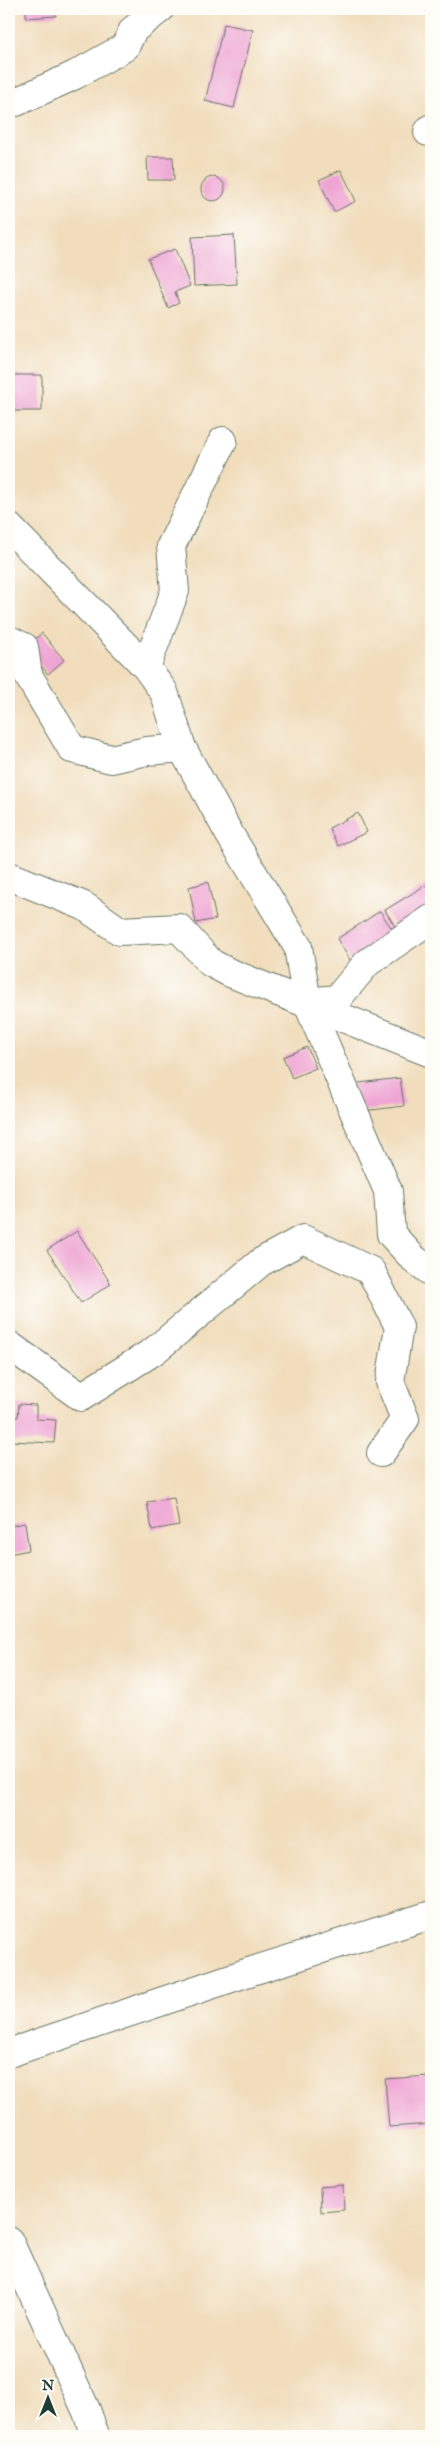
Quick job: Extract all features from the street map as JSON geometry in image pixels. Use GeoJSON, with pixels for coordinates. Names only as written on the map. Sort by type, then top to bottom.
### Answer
{"type":"FeatureCollection","features":[{"type":"Feature","properties":{"kind":"street"},"geometry":{"type":"LineString","coordinates":[[9,102],[16,102],[74,75],[125,47],[133,30],[160,9]]}},
{"type":"Feature","properties":{"kind":"street"},"geometry":{"type":"LineString","coordinates":[[146,667],[175,591],[171,546],[224,441]]}},
{"type":"Feature","properties":{"kind":"street"},"geometry":{"type":"LineString","coordinates":[[9,527],[146,667],[164,692],[182,748],[230,835],[298,947],[307,1002],[388,1191],[391,1234],[413,1258],[431,1272]]}},
{"type":"Feature","properties":{"kind":"street"},"geometry":{"type":"LineString","coordinates":[[9,640],[24,647],[28,675],[72,749],[112,759],[147,751],[182,748]]}},
{"type":"Feature","properties":{"kind":"street"},"geometry":{"type":"LineString","coordinates":[[9,876],[84,906],[120,932],[179,928],[211,964],[431,1053]]}},
{"type":"Feature","properties":{"kind":"street"},"geometry":{"type":"LineString","coordinates":[[307,1002],[336,999],[367,963],[431,918]]}},
{"type":"Feature","properties":{"kind":"street"},"geometry":{"type":"LineString","coordinates":[[9,1345],[81,1397],[154,1351],[261,1262],[303,1239],[371,1271],[399,1327],[390,1382],[405,1419],[381,1454]]}},
{"type":"Feature","properties":{"kind":"street"},"geometry":{"type":"LineString","coordinates":[[9,2052],[252,1971],[431,1915]]}},
{"type":"Feature","properties":{"kind":"street"},"geometry":{"type":"LineString","coordinates":[[9,2241],[87,2412],[95,2436]]}},
{"type":"Feature","properties":{"kind":"building"},"geometry":{"type":"Polygon","coordinates":[[[26,9],[56,9],[56,16],[26,18],[26,9]]]}},
{"type":"Feature","properties":{"kind":"building"},"geometry":{"type":"Polygon","coordinates":[[[224,24],[253,30],[234,108],[205,101],[224,24]]]}},
{"type":"Feature","properties":{"kind":"building"},"geometry":{"type":"Polygon","coordinates":[[[147,157],[173,157],[174,180],[148,180],[147,157]]]}},
{"type":"Feature","properties":{"kind":"building"},"geometry":{"type":"Polygon","coordinates":[[[341,170],[356,201],[334,212],[319,180],[341,170]]]}},
{"type":"Feature","properties":{"kind":"building"},"geometry":{"type":"Polygon","coordinates":[[[213,177],[221,181],[225,189],[221,197],[213,201],[205,197],[201,189],[205,181],[213,177]]]}},
{"type":"Feature","properties":{"kind":"building"},"geometry":{"type":"Polygon","coordinates":[[[234,235],[237,284],[194,286],[192,237],[234,235]]]}},
{"type":"Feature","properties":{"kind":"building"},"geometry":{"type":"Polygon","coordinates":[[[175,249],[190,286],[175,292],[179,303],[168,308],[148,259],[175,249]]]}},
{"type":"Feature","properties":{"kind":"building"},"geometry":{"type":"Polygon","coordinates":[[[9,375],[42,375],[42,411],[9,411],[9,375]]]}},
{"type":"Feature","properties":{"kind":"building"},"geometry":{"type":"Polygon","coordinates":[[[42,633],[64,660],[48,674],[25,647],[42,633]]]}},
{"type":"Feature","properties":{"kind":"building"},"geometry":{"type":"Polygon","coordinates":[[[358,813],[367,832],[338,846],[329,828],[358,813]]]}},
{"type":"Feature","properties":{"kind":"building"},"geometry":{"type":"Polygon","coordinates":[[[208,882],[216,919],[196,923],[189,887],[208,882]]]}},
{"type":"Feature","properties":{"kind":"building"},"geometry":{"type":"Polygon","coordinates":[[[431,882],[431,917],[400,935],[385,910],[431,882]]]}},
{"type":"Feature","properties":{"kind":"building"},"geometry":{"type":"Polygon","coordinates":[[[380,911],[398,938],[354,966],[337,939],[380,911]]]}},
{"type":"Feature","properties":{"kind":"building"},"geometry":{"type":"Polygon","coordinates":[[[307,1047],[316,1068],[292,1078],[283,1057],[307,1047]]]}},
{"type":"Feature","properties":{"kind":"building"},"geometry":{"type":"Polygon","coordinates":[[[400,1078],[404,1106],[355,1112],[351,1084],[400,1078]]]}},
{"type":"Feature","properties":{"kind":"building"},"geometry":{"type":"Polygon","coordinates":[[[77,1231],[111,1284],[81,1303],[47,1250],[77,1231]]]}},
{"type":"Feature","properties":{"kind":"building"},"geometry":{"type":"Polygon","coordinates":[[[19,1404],[36,1405],[36,1419],[56,1420],[54,1443],[9,1441],[9,1417],[18,1417],[19,1404]]]}},
{"type":"Feature","properties":{"kind":"building"},"geometry":{"type":"Polygon","coordinates":[[[174,1498],[179,1525],[152,1530],[147,1502],[174,1498]]]}},
{"type":"Feature","properties":{"kind":"building"},"geometry":{"type":"Polygon","coordinates":[[[25,1523],[29,1550],[9,1554],[9,1526],[25,1523]]]}},
{"type":"Feature","properties":{"kind":"building"},"geometry":{"type":"Polygon","coordinates":[[[429,2076],[431,2124],[389,2127],[385,2079],[429,2076]]]}},
{"type":"Feature","properties":{"kind":"building"},"geometry":{"type":"Polygon","coordinates":[[[343,2185],[344,2210],[321,2212],[320,2187],[343,2185]]]}}]}
